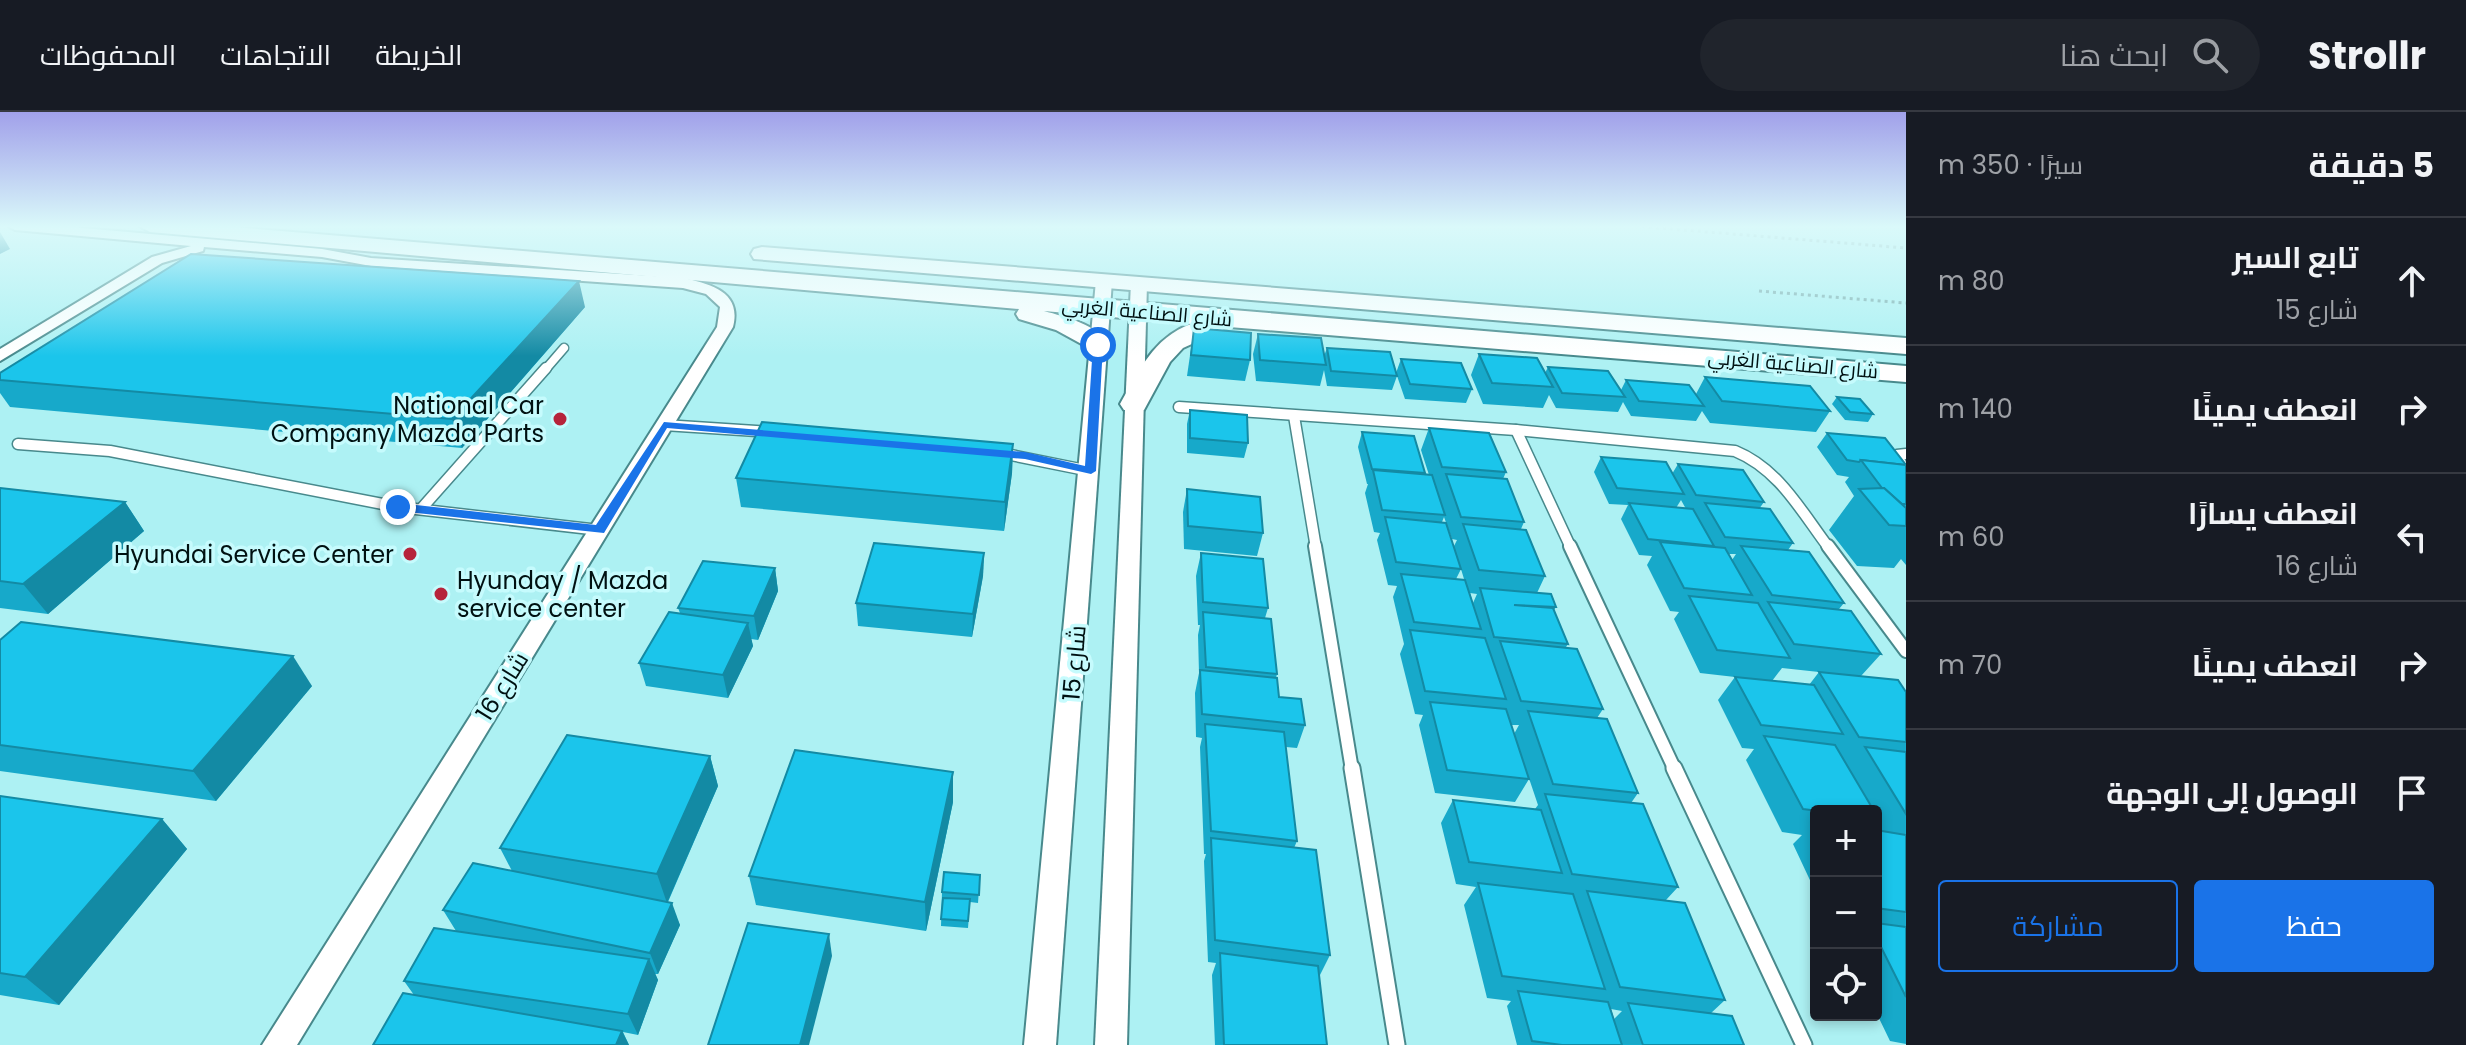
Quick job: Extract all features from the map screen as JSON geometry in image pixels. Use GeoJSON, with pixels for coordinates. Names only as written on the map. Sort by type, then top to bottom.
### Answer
{"type":"FeatureCollection","features":[{"type":"Feature","properties":{"kind":"main road","name":"شارع الصناعية الغربي"},"geometry":{"type":"LineString","coordinates":[[669,270],[1103,309],[1906,374]]}},
{"type":"Feature","properties":{"kind":"main road","name":"شارع الصناعية الغربي"},"geometry":{"type":"LineString","coordinates":[[960,270],[1906,346]]}},
{"type":"Feature","properties":{"kind":"main road"},"geometry":{"type":"LineString","coordinates":[[874,287],[1037,316],[1065,325],[1098,345]]}},
{"type":"Feature","properties":{"kind":"main road"},"geometry":{"type":"LineString","coordinates":[[1134,404],[1169,343],[1180,335],[1193,329],[1256,320]]}},
{"type":"Feature","properties":{"kind":"street"},"geometry":{"type":"LineString","coordinates":[[0,356],[141,270]]}},
{"type":"Feature","properties":{"kind":"street","name":"شارع الصناعية الغربي"},"geometry":{"type":"LineString","coordinates":[[495,270],[700,286],[729,305],[730,314],[725,327]]}},
{"type":"Feature","properties":{"kind":"street","name":"شارع 15"},"geometry":{"type":"LineString","coordinates":[[1040,1045],[1091,471],[1104,281]]}},
{"type":"Feature","properties":{"kind":"street","name":"شارع 15"},"geometry":{"type":"LineString","coordinates":[[1111,1045],[1139,283]]}},
{"type":"Feature","properties":{"kind":"street","name":"شارع 16"},"geometry":{"type":"LineString","coordinates":[[278,1045],[725,327]]}},
{"type":"Feature","properties":{"kind":"lane"},"geometry":{"type":"LineString","coordinates":[[421,509],[564,348]]}},
{"type":"Feature","properties":{"kind":"lane"},"geometry":{"type":"LineString","coordinates":[[1179,407],[1516,430],[1735,451],[1759,461],[1775,475],[1906,651]]}},
{"type":"Feature","properties":{"kind":"lane"},"geometry":{"type":"LineString","coordinates":[[1294,416],[1397,1045]]}},
{"type":"Feature","properties":{"kind":"lane"},"geometry":{"type":"LineString","coordinates":[[664,425],[778,433]]}},
{"type":"Feature","properties":{"kind":"lane"},"geometry":{"type":"LineString","coordinates":[[1516,430],[1804,1045]]}},
{"type":"Feature","properties":{"kind":"lane"},"geometry":{"type":"LineString","coordinates":[[18,444],[110,451],[421,509],[599,530]]}},
{"type":"Feature","properties":{"kind":"lane"},"geometry":{"type":"LineString","coordinates":[[994,453],[1025,456],[1091,471]]}},
{"type":"Feature","properties":{"kind":"lane"},"geometry":{"type":"LineString","coordinates":[[1906,454],[1897,455],[1906,474]]}},
{"type":"Feature","properties":{"kind":"path"},"geometry":{"type":"LineString","coordinates":[[1759,291],[1906,303]]}},
{"type":"Feature","properties":{"kind":"building"},"geometry":{"type":"Polygon","coordinates":[[[166,270],[414,270],[579,281],[452,419],[0,380],[0,373],[166,270]]]}},
{"type":"Feature","properties":{"kind":"building"},"geometry":{"type":"Polygon","coordinates":[[[1194,328],[1251,333],[1250,360],[1191,355],[1194,328]]]}},
{"type":"Feature","properties":{"kind":"building"},"geometry":{"type":"Polygon","coordinates":[[[1258,334],[1321,338],[1326,365],[1260,360],[1258,334]]]}},
{"type":"Feature","properties":{"kind":"building"},"geometry":{"type":"Polygon","coordinates":[[[1327,348],[1390,352],[1397,376],[1331,371],[1327,348]]]}},
{"type":"Feature","properties":{"kind":"building"},"geometry":{"type":"Polygon","coordinates":[[[1479,354],[1537,358],[1553,387],[1492,383],[1479,354]]]}},
{"type":"Feature","properties":{"kind":"building"},"geometry":{"type":"Polygon","coordinates":[[[1401,359],[1461,363],[1472,389],[1410,384],[1401,359]]]}},
{"type":"Feature","properties":{"kind":"building"},"geometry":{"type":"Polygon","coordinates":[[[1548,367],[1608,371],[1625,397],[1562,393],[1548,367]]]}},
{"type":"Feature","properties":{"kind":"building"},"geometry":{"type":"Polygon","coordinates":[[[1705,377],[1810,386],[1830,411],[1722,401],[1705,377]]]}},
{"type":"Feature","properties":{"kind":"building"},"geometry":{"type":"Polygon","coordinates":[[[1626,380],[1689,385],[1704,406],[1639,401],[1626,380]]]}},
{"type":"Feature","properties":{"kind":"building"},"geometry":{"type":"Polygon","coordinates":[[[1837,397],[1860,399],[1873,414],[1850,412],[1837,397]]]}},
{"type":"Feature","properties":{"kind":"building"},"geometry":{"type":"Polygon","coordinates":[[[1190,410],[1247,415],[1248,443],[1190,438],[1190,410]]]}},
{"type":"Feature","properties":{"kind":"building"},"geometry":{"type":"Polygon","coordinates":[[[762,422],[1013,444],[1005,502],[736,478],[762,422]]]}},
{"type":"Feature","properties":{"kind":"building"},"geometry":{"type":"Polygon","coordinates":[[[1429,428],[1489,433],[1506,472],[1442,467],[1429,428]]]}},
{"type":"Feature","properties":{"kind":"building"},"geometry":{"type":"Polygon","coordinates":[[[1362,432],[1414,436],[1425,473],[1372,469],[1362,432]]]}},
{"type":"Feature","properties":{"kind":"building"},"geometry":{"type":"Polygon","coordinates":[[[1827,433],[1885,438],[1906,465],[1847,460],[1827,433]]]}},
{"type":"Feature","properties":{"kind":"building"},"geometry":{"type":"Polygon","coordinates":[[[1601,457],[1666,462],[1684,494],[1617,488],[1601,457]]]}},
{"type":"Feature","properties":{"kind":"building"},"geometry":{"type":"Polygon","coordinates":[[[1861,460],[1906,465],[1906,504],[1882,488],[1861,460]]]}},
{"type":"Feature","properties":{"kind":"building"},"geometry":{"type":"Polygon","coordinates":[[[1678,464],[1743,470],[1764,502],[1696,495],[1678,464]]]}},
{"type":"Feature","properties":{"kind":"building"},"geometry":{"type":"Polygon","coordinates":[[[1373,470],[1432,475],[1445,515],[1382,510],[1373,470]]]}},
{"type":"Feature","properties":{"kind":"building"},"geometry":{"type":"Polygon","coordinates":[[[1446,474],[1507,479],[1524,522],[1461,517],[1446,474]]]}},
{"type":"Feature","properties":{"kind":"building"},"geometry":{"type":"Polygon","coordinates":[[[0,488],[125,502],[23,584],[0,581],[0,488]]]}},
{"type":"Feature","properties":{"kind":"building"},"geometry":{"type":"Polygon","coordinates":[[[1884,488],[1906,508],[1906,526],[1889,525],[1859,489],[1884,488]]]}},
{"type":"Feature","properties":{"kind":"building"},"geometry":{"type":"Polygon","coordinates":[[[1187,489],[1260,497],[1263,533],[1188,526],[1187,489]]]}},
{"type":"Feature","properties":{"kind":"building"},"geometry":{"type":"Polygon","coordinates":[[[1629,503],[1693,509],[1714,546],[1648,539],[1629,503]]]}},
{"type":"Feature","properties":{"kind":"building"},"geometry":{"type":"Polygon","coordinates":[[[1705,503],[1770,509],[1793,543],[1725,537],[1705,503]]]}},
{"type":"Feature","properties":{"kind":"building"},"geometry":{"type":"Polygon","coordinates":[[[1385,517],[1446,523],[1461,569],[1396,562],[1385,517]]]}},
{"type":"Feature","properties":{"kind":"building"},"geometry":{"type":"Polygon","coordinates":[[[1463,524],[1526,530],[1545,576],[1479,570],[1463,524]]]}},
{"type":"Feature","properties":{"kind":"building"},"geometry":{"type":"Polygon","coordinates":[[[1660,542],[1725,548],[1752,595],[1684,588],[1660,542]]]}},
{"type":"Feature","properties":{"kind":"building"},"geometry":{"type":"Polygon","coordinates":[[[874,543],[984,553],[973,614],[856,603],[874,543]]]}},
{"type":"Feature","properties":{"kind":"building"},"geometry":{"type":"Polygon","coordinates":[[[1741,546],[1809,552],[1844,603],[1772,595],[1741,546]]]}},
{"type":"Feature","properties":{"kind":"building"},"geometry":{"type":"Polygon","coordinates":[[[1201,553],[1263,559],[1268,608],[1203,602],[1201,553]]]}},
{"type":"Feature","properties":{"kind":"building"},"geometry":{"type":"Polygon","coordinates":[[[703,561],[775,568],[754,616],[678,608],[703,561]]]}},
{"type":"Feature","properties":{"kind":"building"},"geometry":{"type":"Polygon","coordinates":[[[1401,574],[1465,580],[1481,629],[1414,622],[1401,574]]]}},
{"type":"Feature","properties":{"kind":"building"},"geometry":{"type":"Polygon","coordinates":[[[1480,588],[1551,594],[1556,607],[1514,605],[1553,608],[1568,644],[1494,637],[1480,588]]]}},
{"type":"Feature","properties":{"kind":"building"},"geometry":{"type":"Polygon","coordinates":[[[1689,596],[1758,603],[1790,658],[1717,650],[1689,596]]]}},
{"type":"Feature","properties":{"kind":"building"},"geometry":{"type":"Polygon","coordinates":[[[1768,602],[1851,611],[1881,654],[1794,644],[1768,602]]]}},
{"type":"Feature","properties":{"kind":"building"},"geometry":{"type":"Polygon","coordinates":[[[669,612],[748,623],[723,675],[639,663],[669,612]]]}},
{"type":"Feature","properties":{"kind":"building"},"geometry":{"type":"Polygon","coordinates":[[[1203,612],[1271,619],[1277,674],[1206,667],[1203,612]]]}},
{"type":"Feature","properties":{"kind":"building"},"geometry":{"type":"Polygon","coordinates":[[[21,622],[293,656],[193,771],[0,745],[0,640],[21,622]]]}},
{"type":"Feature","properties":{"kind":"building"},"geometry":{"type":"Polygon","coordinates":[[[1410,630],[1485,638],[1506,699],[1425,691],[1410,630]]]}},
{"type":"Feature","properties":{"kind":"building"},"geometry":{"type":"Polygon","coordinates":[[[1500,641],[1577,649],[1603,709],[1521,701],[1500,641]]]}},
{"type":"Feature","properties":{"kind":"building"},"geometry":{"type":"Polygon","coordinates":[[[1200,670],[1277,678],[1279,697],[1301,699],[1305,725],[1202,714],[1200,670]]]}},
{"type":"Feature","properties":{"kind":"building"},"geometry":{"type":"Polygon","coordinates":[[[1819,672],[1898,680],[1906,692],[1906,742],[1859,737],[1819,672]]]}},
{"type":"Feature","properties":{"kind":"building"},"geometry":{"type":"Polygon","coordinates":[[[1735,677],[1814,685],[1843,734],[1761,725],[1735,677]]]}},
{"type":"Feature","properties":{"kind":"building"},"geometry":{"type":"Polygon","coordinates":[[[1430,702],[1506,709],[1529,779],[1447,770],[1430,702]]]}},
{"type":"Feature","properties":{"kind":"building"},"geometry":{"type":"Polygon","coordinates":[[[1528,711],[1607,719],[1638,793],[1553,784],[1528,711]]]}},
{"type":"Feature","properties":{"kind":"building"},"geometry":{"type":"Polygon","coordinates":[[[1205,724],[1284,732],[1297,841],[1211,831],[1205,724]]]}},
{"type":"Feature","properties":{"kind":"building"},"geometry":{"type":"Polygon","coordinates":[[[567,735],[710,756],[657,874],[500,848],[567,735]]]}},
{"type":"Feature","properties":{"kind":"building"},"geometry":{"type":"Polygon","coordinates":[[[1764,736],[1835,745],[1870,805],[1810,805],[1810,810],[1803,809],[1764,736]]]}},
{"type":"Feature","properties":{"kind":"building"},"geometry":{"type":"Polygon","coordinates":[[[1865,747],[1906,752],[1906,814],[1865,747]]]}},
{"type":"Feature","properties":{"kind":"building"},"geometry":{"type":"Polygon","coordinates":[[[795,750],[953,772],[925,902],[749,876],[795,750]]]}},
{"type":"Feature","properties":{"kind":"building"},"geometry":{"type":"Polygon","coordinates":[[[1545,794],[1643,804],[1678,887],[1572,874],[1545,794]]]}},
{"type":"Feature","properties":{"kind":"building"},"geometry":{"type":"Polygon","coordinates":[[[0,796],[162,819],[25,977],[0,973],[0,796]]]}},
{"type":"Feature","properties":{"kind":"building"},"geometry":{"type":"Polygon","coordinates":[[[1453,800],[1541,810],[1562,873],[1469,862],[1453,800]]]}},
{"type":"Feature","properties":{"kind":"building"},"geometry":{"type":"Polygon","coordinates":[[[1882,831],[1906,835],[1906,912],[1882,909],[1882,831]]]}},
{"type":"Feature","properties":{"kind":"building"},"geometry":{"type":"Polygon","coordinates":[[[1211,838],[1316,850],[1330,955],[1215,940],[1211,838]]]}},
{"type":"Feature","properties":{"kind":"building"},"geometry":{"type":"Polygon","coordinates":[[[473,863],[672,903],[650,953],[443,910],[473,863]]]}},
{"type":"Feature","properties":{"kind":"building"},"geometry":{"type":"Polygon","coordinates":[[[944,872],[980,875],[979,895],[942,892],[944,872]]]}},
{"type":"Feature","properties":{"kind":"building"},"geometry":{"type":"Polygon","coordinates":[[[1478,883],[1573,894],[1605,989],[1502,976],[1478,883]]]}},
{"type":"Feature","properties":{"kind":"building"},"geometry":{"type":"Polygon","coordinates":[[[1587,891],[1685,903],[1725,1000],[1620,987],[1587,891]]]}},
{"type":"Feature","properties":{"kind":"building"},"geometry":{"type":"Polygon","coordinates":[[[943,898],[970,899],[968,921],[941,919],[943,898]]]}},
{"type":"Feature","properties":{"kind":"building"},"geometry":{"type":"Polygon","coordinates":[[[748,923],[829,934],[800,1045],[708,1045],[748,923]]]}},
{"type":"Feature","properties":{"kind":"building"},"geometry":{"type":"Polygon","coordinates":[[[1882,924],[1906,927],[1906,997],[1882,949],[1882,924]]]}},
{"type":"Feature","properties":{"kind":"building"},"geometry":{"type":"Polygon","coordinates":[[[434,928],[649,959],[628,1014],[404,981],[434,928]]]}},
{"type":"Feature","properties":{"kind":"building"},"geometry":{"type":"Polygon","coordinates":[[[1220,953],[1318,966],[1327,1045],[1224,1045],[1220,953]]]}},
{"type":"Feature","properties":{"kind":"building"},"geometry":{"type":"Polygon","coordinates":[[[1518,991],[1608,1002],[1622,1045],[1562,1045],[1532,1041],[1518,991]]]}},
{"type":"Feature","properties":{"kind":"building"},"geometry":{"type":"Polygon","coordinates":[[[403,993],[622,1031],[616,1045],[373,1045],[403,993]]]}},
{"type":"Feature","properties":{"kind":"building"},"geometry":{"type":"Polygon","coordinates":[[[1628,1003],[1732,1016],[1744,1045],[1643,1045],[1628,1003]]]}},
{"type":"Feature","properties":{"kind":"place","name":"National Car Company Mazda Parts"},"geometry":{"type":"Point","coordinates":[560,419]}},
{"type":"Feature","properties":{"kind":"place","name":"Hyundai Service Center"},"geometry":{"type":"Point","coordinates":[410,554]}},
{"type":"Feature","properties":{"kind":"place","name":"Hyunday / Mazda service center"},"geometry":{"type":"Point","coordinates":[441,594]}},
{"type":"Feature","properties":{"kind":"route"},"geometry":{"type":"LineString","coordinates":[[398,507],[599,530],[664,425],[732,428],[1025,456],[1091,471],[1098,345]]}}]}
